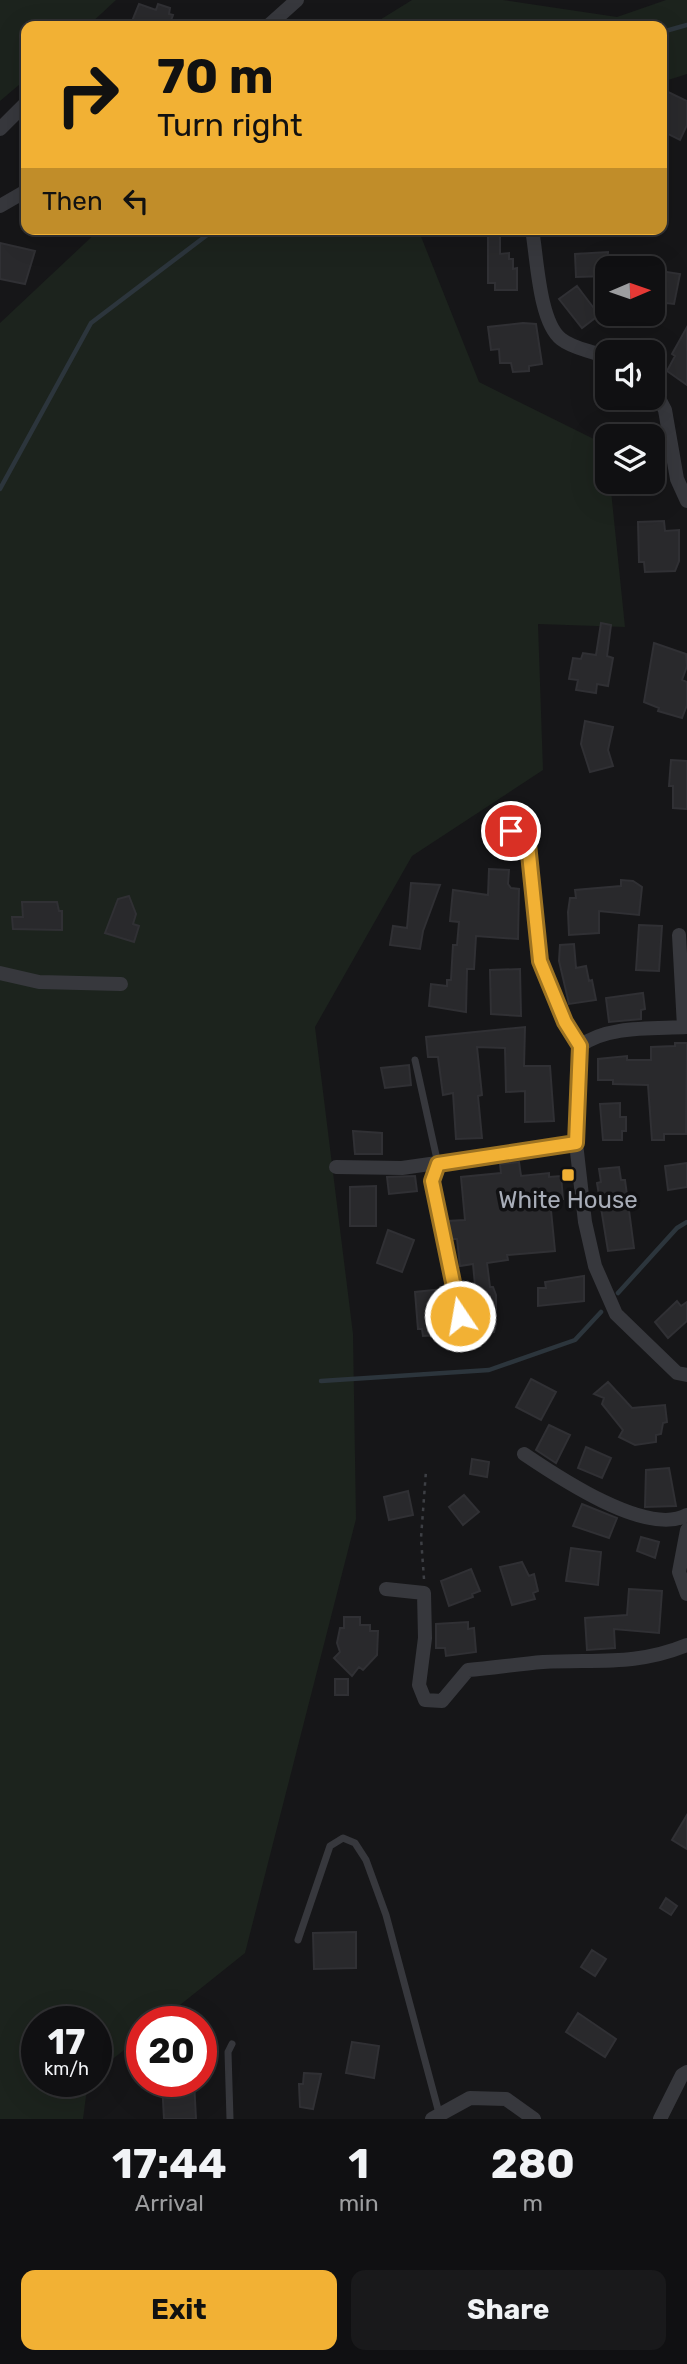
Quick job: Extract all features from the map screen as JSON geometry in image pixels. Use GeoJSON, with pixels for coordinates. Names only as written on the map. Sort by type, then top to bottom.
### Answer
{"type":"FeatureCollection","features":[{"type":"Feature","properties":{"kind":"street"},"geometry":{"type":"LineString","coordinates":[[273,21],[296,0]]}},
{"type":"Feature","properties":{"kind":"street"},"geometry":{"type":"LineString","coordinates":[[0,129],[21,108]]}},
{"type":"Feature","properties":{"kind":"street"},"geometry":{"type":"LineString","coordinates":[[0,206],[21,194]]}},
{"type":"Feature","properties":{"kind":"street"},"geometry":{"type":"LineString","coordinates":[[533,235],[548,322],[559,338],[595,354]]}},
{"type":"Feature","properties":{"kind":"street"},"geometry":{"type":"LineString","coordinates":[[665,410],[677,479],[687,501]]}},
{"type":"Feature","properties":{"kind":"street"},"geometry":{"type":"LineString","coordinates":[[494,833],[521,834],[528,844],[540,961],[565,1022],[580,1046],[576,1143],[585,1222],[595,1266],[616,1314],[677,1373],[687,1375]]}},
{"type":"Feature","properties":{"kind":"street"},"geometry":{"type":"LineString","coordinates":[[580,1046],[589,1039],[613,1034],[685,1027],[679,934]]}},
{"type":"Feature","properties":{"kind":"street"},"geometry":{"type":"LineString","coordinates":[[0,972],[39,982],[121,984]]}},
{"type":"Feature","properties":{"kind":"street"},"geometry":{"type":"LineString","coordinates":[[336,1167],[402,1168],[576,1143]]}},
{"type":"Feature","properties":{"kind":"street"},"geometry":{"type":"LineString","coordinates":[[524,1454],[569,1485],[611,1503],[650,1517],[675,1521],[687,1515]]}},
{"type":"Feature","properties":{"kind":"street"},"geometry":{"type":"LineString","coordinates":[[687,1530],[678,1572],[687,1594]]}},
{"type":"Feature","properties":{"kind":"street"},"geometry":{"type":"LineString","coordinates":[[386,1589],[424,1593],[425,1638],[419,1685],[425,1700],[442,1701],[468,1670],[545,1662],[627,1662],[687,1645]]}},
{"type":"Feature","properties":{"kind":"street"},"geometry":{"type":"LineString","coordinates":[[660,2119],[682,2075],[687,2072]]}},
{"type":"Feature","properties":{"kind":"street"},"geometry":{"type":"LineString","coordinates":[[436,2116],[470,2098],[506,2099],[534,2119]]}},
{"type":"Feature","properties":{"kind":"lane"},"geometry":{"type":"LineString","coordinates":[[415,1060],[438,1164],[432,1181],[460,1316]]}},
{"type":"Feature","properties":{"kind":"lane"},"geometry":{"type":"LineString","coordinates":[[298,1940],[330,1846],[343,1838],[355,1843],[366,1860],[386,1915],[436,2116]]}},
{"type":"Feature","properties":{"kind":"lane"},"geometry":{"type":"LineString","coordinates":[[230,2119],[228,2052],[232,2044]]}},
{"type":"Feature","properties":{"kind":"path"},"geometry":{"type":"LineString","coordinates":[[424,1593],[421,1538],[426,1471]]}},
{"type":"Feature","properties":{"kind":"shaded area"},"geometry":{"type":"Polygon","coordinates":[[[0,0],[116,0],[93,21],[21,21],[21,83],[0,101],[0,0]]]}},
{"type":"Feature","properties":{"kind":"shaded area"},"geometry":{"type":"Polygon","coordinates":[[[412,0],[503,0],[617,17],[666,0],[687,0],[687,74],[667,80],[667,21],[378,21],[412,0]]]}},
{"type":"Feature","properties":{"kind":"shaded area"},"geometry":{"type":"Polygon","coordinates":[[[94,235],[420,235],[479,382],[595,440],[595,494],[611,494],[625,627],[538,624],[543,770],[412,856],[315,1027],[353,1334],[356,1519],[245,1953],[179,2006],[126,2006],[126,2049],[112,2059],[112,2006],[21,2006],[21,2097],[86,2097],[83,2119],[0,2119],[0,323],[94,235]]]}},
{"type":"Feature","properties":{"kind":"building"},"geometry":{"type":"Polygon","coordinates":[[[139,4],[156,10],[158,4],[170,8],[169,14],[173,15],[171,21],[132,21],[139,4]]]}},
{"type":"Feature","properties":{"kind":"building"},"geometry":{"type":"Polygon","coordinates":[[[667,91],[687,101],[687,125],[680,140],[667,134],[667,91]]]}},
{"type":"Feature","properties":{"kind":"building"},"geometry":{"type":"Polygon","coordinates":[[[488,235],[500,235],[500,254],[509,253],[509,259],[513,259],[513,269],[517,268],[517,290],[495,290],[495,283],[488,283],[488,235]]]}},
{"type":"Feature","properties":{"kind":"building"},"geometry":{"type":"Polygon","coordinates":[[[0,243],[35,251],[25,284],[0,279],[0,243]]]}},
{"type":"Feature","properties":{"kind":"building"},"geometry":{"type":"Polygon","coordinates":[[[608,252],[608,256],[595,256],[595,276],[576,277],[575,254],[608,252]]]}},
{"type":"Feature","properties":{"kind":"building"},"geometry":{"type":"Polygon","coordinates":[[[665,272],[680,274],[674,304],[666,303],[665,306],[665,272]]]}},
{"type":"Feature","properties":{"kind":"building"},"geometry":{"type":"Polygon","coordinates":[[[577,286],[595,310],[595,318],[582,328],[559,299],[577,286]]]}},
{"type":"Feature","properties":{"kind":"building"},"geometry":{"type":"Polygon","coordinates":[[[536,324],[542,364],[529,366],[529,371],[513,372],[511,363],[500,363],[499,349],[491,350],[488,327],[536,324]]]}},
{"type":"Feature","properties":{"kind":"building"},"geometry":{"type":"Polygon","coordinates":[[[687,327],[687,385],[667,371],[675,356],[672,354],[687,327]]]}},
{"type":"Feature","properties":{"kind":"building"},"geometry":{"type":"Polygon","coordinates":[[[664,521],[665,531],[679,530],[679,561],[675,571],[645,572],[644,562],[639,562],[638,522],[664,521]]]}},
{"type":"Feature","properties":{"kind":"building"},"geometry":{"type":"Polygon","coordinates":[[[601,623],[611,625],[607,656],[613,658],[608,686],[597,684],[596,693],[576,690],[578,680],[569,679],[573,658],[581,659],[583,653],[596,655],[601,623]]]}},
{"type":"Feature","properties":{"kind":"building"},"geometry":{"type":"Polygon","coordinates":[[[654,643],[686,654],[687,666],[682,680],[687,682],[687,705],[682,718],[658,711],[659,708],[644,702],[654,643]]]}},
{"type":"Feature","properties":{"kind":"building"},"geometry":{"type":"Polygon","coordinates":[[[585,721],[613,727],[608,750],[613,766],[590,772],[581,744],[585,721]]]}},
{"type":"Feature","properties":{"kind":"building"},"geometry":{"type":"Polygon","coordinates":[[[671,760],[687,761],[687,809],[673,808],[673,786],[669,786],[671,760]]]}},
{"type":"Feature","properties":{"kind":"building"},"geometry":{"type":"Polygon","coordinates":[[[489,869],[509,870],[508,884],[511,888],[519,889],[518,939],[476,936],[474,969],[467,969],[466,1012],[429,1006],[431,984],[447,986],[447,980],[451,980],[453,945],[457,945],[459,922],[450,921],[453,890],[488,895],[489,869]]]}},
{"type":"Feature","properties":{"kind":"building"},"geometry":{"type":"Polygon","coordinates":[[[621,880],[633,881],[642,887],[639,915],[599,911],[599,933],[569,935],[568,912],[570,898],[576,898],[575,890],[621,886],[621,880]]]}},
{"type":"Feature","properties":{"kind":"building"},"geometry":{"type":"Polygon","coordinates":[[[411,883],[440,885],[423,931],[420,949],[390,945],[393,926],[407,928],[411,883]]]}},
{"type":"Feature","properties":{"kind":"building"},"geometry":{"type":"Polygon","coordinates":[[[129,896],[136,914],[133,924],[139,926],[134,942],[105,933],[118,899],[129,896]]]}},
{"type":"Feature","properties":{"kind":"building"},"geometry":{"type":"Polygon","coordinates":[[[22,902],[57,902],[59,911],[62,911],[62,930],[13,929],[12,917],[23,917],[22,902]]]}},
{"type":"Feature","properties":{"kind":"building"},"geometry":{"type":"Polygon","coordinates":[[[639,925],[662,926],[659,971],[636,970],[639,925]]]}},
{"type":"Feature","properties":{"kind":"building"},"geometry":{"type":"Polygon","coordinates":[[[574,944],[576,968],[586,966],[596,1000],[569,1004],[559,961],[560,945],[574,944]]]}},
{"type":"Feature","properties":{"kind":"building"},"geometry":{"type":"Polygon","coordinates":[[[520,969],[521,1016],[491,1014],[490,970],[520,969]]]}},
{"type":"Feature","properties":{"kind":"building"},"geometry":{"type":"Polygon","coordinates":[[[643,993],[645,1009],[641,1010],[641,1019],[609,1022],[606,998],[643,993]]]}},
{"type":"Feature","properties":{"kind":"building"},"geometry":{"type":"Polygon","coordinates":[[[525,1027],[524,1066],[550,1066],[554,1121],[525,1122],[525,1091],[506,1092],[505,1048],[477,1047],[482,1095],[478,1096],[482,1138],[456,1139],[453,1093],[443,1095],[438,1057],[428,1057],[426,1037],[525,1027]]]}},
{"type":"Feature","properties":{"kind":"building"},"geometry":{"type":"Polygon","coordinates":[[[675,1043],[687,1043],[686,1134],[664,1134],[664,1140],[652,1140],[648,1085],[613,1084],[613,1080],[598,1080],[598,1059],[627,1056],[627,1060],[651,1060],[651,1047],[675,1046],[675,1043]]]}},
{"type":"Feature","properties":{"kind":"building"},"geometry":{"type":"Polygon","coordinates":[[[409,1065],[411,1085],[385,1088],[381,1068],[409,1065]]]}},
{"type":"Feature","properties":{"kind":"building"},"geometry":{"type":"Polygon","coordinates":[[[620,1103],[620,1117],[626,1117],[626,1131],[622,1131],[622,1140],[603,1140],[600,1104],[620,1103]]]}},
{"type":"Feature","properties":{"kind":"building"},"geometry":{"type":"Polygon","coordinates":[[[353,1131],[382,1133],[382,1154],[355,1154],[353,1131]]]}},
{"type":"Feature","properties":{"kind":"building"},"geometry":{"type":"Polygon","coordinates":[[[519,1162],[521,1176],[549,1173],[549,1177],[561,1176],[563,1199],[550,1200],[555,1251],[507,1255],[508,1260],[487,1263],[490,1287],[493,1287],[496,1295],[496,1324],[494,1332],[476,1334],[476,1326],[469,1326],[470,1296],[476,1296],[473,1264],[460,1266],[457,1239],[450,1239],[447,1221],[465,1220],[461,1177],[501,1173],[500,1164],[519,1162]]]}},
{"type":"Feature","properties":{"kind":"building"},"geometry":{"type":"Polygon","coordinates":[[[687,1163],[687,1187],[668,1190],[665,1166],[687,1163]]]}},
{"type":"Feature","properties":{"kind":"building"},"geometry":{"type":"Polygon","coordinates":[[[619,1167],[621,1180],[625,1180],[634,1248],[608,1251],[597,1183],[601,1182],[599,1169],[619,1167]]]}},
{"type":"Feature","properties":{"kind":"building"},"geometry":{"type":"Polygon","coordinates":[[[415,1176],[417,1191],[389,1194],[387,1177],[415,1176]]]}},
{"type":"Feature","properties":{"kind":"building"},"geometry":{"type":"Polygon","coordinates":[[[376,1186],[376,1226],[350,1226],[350,1187],[376,1186]]]}},
{"type":"Feature","properties":{"kind":"building"},"geometry":{"type":"Polygon","coordinates":[[[388,1230],[414,1240],[402,1272],[377,1263],[388,1230]]]}},
{"type":"Feature","properties":{"kind":"building"},"geometry":{"type":"Polygon","coordinates":[[[584,1276],[584,1301],[538,1306],[538,1288],[546,1288],[545,1282],[584,1276]]]}},
{"type":"Feature","properties":{"kind":"building"},"geometry":{"type":"Polygon","coordinates":[[[443,1289],[441,1335],[423,1336],[422,1329],[418,1329],[415,1292],[443,1289]]]}},
{"type":"Feature","properties":{"kind":"building"},"geometry":{"type":"Polygon","coordinates":[[[677,1301],[681,1306],[687,1302],[687,1321],[668,1338],[655,1322],[677,1301]]]}},
{"type":"Feature","properties":{"kind":"building"},"geometry":{"type":"Polygon","coordinates":[[[531,1379],[556,1392],[541,1420],[516,1407],[531,1379]]]}},
{"type":"Feature","properties":{"kind":"building"},"geometry":{"type":"Polygon","coordinates":[[[608,1382],[632,1408],[665,1405],[667,1422],[663,1423],[661,1434],[656,1435],[656,1442],[635,1445],[619,1437],[623,1430],[602,1404],[604,1398],[594,1394],[608,1382]]]}},
{"type":"Feature","properties":{"kind":"building"},"geometry":{"type":"Polygon","coordinates":[[[549,1425],[570,1435],[556,1463],[536,1450],[549,1425]]]}},
{"type":"Feature","properties":{"kind":"building"},"geometry":{"type":"Polygon","coordinates":[[[586,1447],[611,1458],[602,1478],[578,1468],[586,1447]]]}},
{"type":"Feature","properties":{"kind":"building"},"geometry":{"type":"Polygon","coordinates":[[[472,1459],[489,1462],[487,1477],[470,1474],[472,1459]]]}},
{"type":"Feature","properties":{"kind":"building"},"geometry":{"type":"Polygon","coordinates":[[[669,1468],[676,1506],[645,1507],[646,1470],[669,1468]]]}},
{"type":"Feature","properties":{"kind":"building"},"geometry":{"type":"Polygon","coordinates":[[[408,1491],[413,1515],[389,1520],[384,1497],[408,1491]]]}},
{"type":"Feature","properties":{"kind":"building"},"geometry":{"type":"Polygon","coordinates":[[[464,1495],[479,1512],[463,1525],[449,1507],[464,1495]]]}},
{"type":"Feature","properties":{"kind":"building"},"geometry":{"type":"Polygon","coordinates":[[[582,1504],[617,1518],[609,1538],[573,1526],[582,1504]]]}},
{"type":"Feature","properties":{"kind":"building"},"geometry":{"type":"Polygon","coordinates":[[[641,1537],[659,1542],[655,1558],[637,1551],[641,1537]]]}},
{"type":"Feature","properties":{"kind":"building"},"geometry":{"type":"Polygon","coordinates":[[[571,1548],[601,1552],[598,1585],[566,1581],[571,1548]]]}},
{"type":"Feature","properties":{"kind":"building"},"geometry":{"type":"Polygon","coordinates":[[[522,1562],[529,1576],[534,1574],[538,1591],[533,1593],[535,1599],[512,1605],[500,1567],[522,1562]]]}},
{"type":"Feature","properties":{"kind":"building"},"geometry":{"type":"Polygon","coordinates":[[[471,1569],[480,1591],[472,1594],[473,1597],[449,1606],[441,1581],[471,1569]]]}},
{"type":"Feature","properties":{"kind":"building"},"geometry":{"type":"Polygon","coordinates":[[[629,1589],[662,1591],[659,1633],[614,1629],[615,1648],[587,1650],[585,1618],[627,1615],[629,1589]]]}},
{"type":"Feature","properties":{"kind":"building"},"geometry":{"type":"Polygon","coordinates":[[[344,1617],[360,1617],[360,1625],[370,1625],[370,1631],[378,1631],[377,1655],[363,1670],[359,1667],[352,1676],[334,1658],[340,1652],[337,1643],[340,1628],[344,1628],[344,1617]]]}},
{"type":"Feature","properties":{"kind":"building"},"geometry":{"type":"Polygon","coordinates":[[[468,1622],[468,1629],[474,1628],[476,1652],[446,1656],[445,1648],[436,1648],[436,1624],[468,1622]]]}},
{"type":"Feature","properties":{"kind":"building"},"geometry":{"type":"Polygon","coordinates":[[[335,1679],[348,1679],[348,1695],[335,1695],[335,1679]]]}},
{"type":"Feature","properties":{"kind":"building"},"geometry":{"type":"Polygon","coordinates":[[[687,1815],[687,1849],[672,1840],[687,1815]]]}},
{"type":"Feature","properties":{"kind":"building"},"geometry":{"type":"Polygon","coordinates":[[[666,1898],[677,1906],[671,1915],[660,1908],[666,1898]]]}},
{"type":"Feature","properties":{"kind":"building"},"geometry":{"type":"Polygon","coordinates":[[[356,1932],[356,1968],[314,1969],[313,1933],[356,1932]]]}},
{"type":"Feature","properties":{"kind":"building"},"geometry":{"type":"Polygon","coordinates":[[[592,1950],[606,1959],[595,1976],[581,1967],[592,1950]]]}},
{"type":"Feature","properties":{"kind":"building"},"geometry":{"type":"Polygon","coordinates":[[[578,2013],[616,2039],[605,2057],[566,2032],[578,2013]]]}},
{"type":"Feature","properties":{"kind":"building"},"geometry":{"type":"Polygon","coordinates":[[[352,2042],[379,2046],[374,2078],[346,2073],[352,2042]]]}},
{"type":"Feature","properties":{"kind":"building"},"geometry":{"type":"Polygon","coordinates":[[[304,2073],[321,2074],[313,2109],[300,2107],[299,2084],[303,2084],[304,2073]]]}},
{"type":"Feature","properties":{"kind":"building"},"geometry":{"type":"Polygon","coordinates":[[[163,2097],[195,2097],[196,2119],[164,2119],[163,2097]]]}},
{"type":"Feature","properties":{"kind":"waterway"},"geometry":{"type":"LineString","coordinates":[[667,31],[687,25]]}},
{"type":"Feature","properties":{"kind":"waterway"},"geometry":{"type":"LineString","coordinates":[[0,489],[91,323],[207,235]]}},
{"type":"Feature","properties":{"kind":"waterway"},"geometry":{"type":"LineString","coordinates":[[618,1293],[677,1228],[687,1222]]}},
{"type":"Feature","properties":{"kind":"waterway"},"geometry":{"type":"LineString","coordinates":[[321,1381],[489,1370],[575,1340],[601,1312]]}},
{"type":"Feature","properties":{"kind":"place","name":"White House"},"geometry":{"type":"Point","coordinates":[568,1175]}},
{"type":"Feature","properties":{"kind":"route"},"geometry":{"type":"LineString","coordinates":[[460,1316],[432,1181],[438,1164],[576,1143],[580,1046],[565,1022],[540,961],[528,844],[521,834],[511,831]]}}]}
